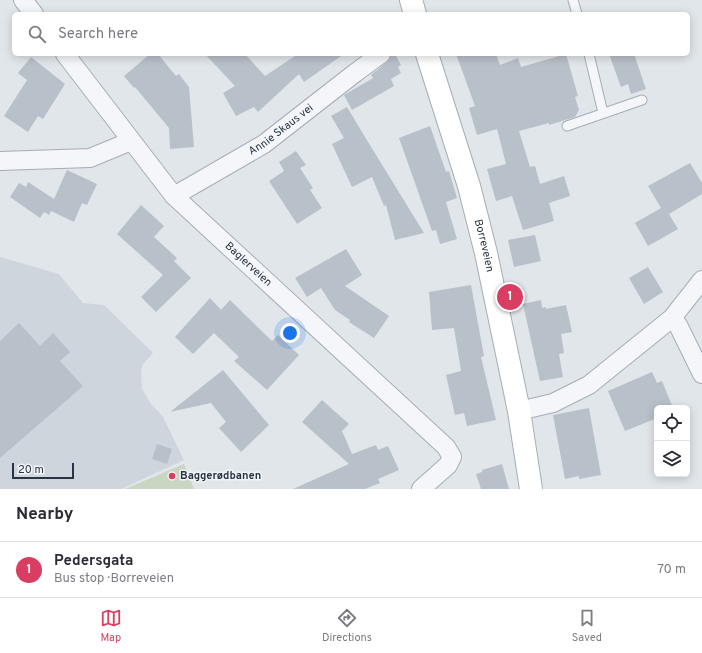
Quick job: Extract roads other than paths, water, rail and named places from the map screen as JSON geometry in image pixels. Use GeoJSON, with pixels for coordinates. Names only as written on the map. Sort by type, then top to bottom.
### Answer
{"type":"FeatureCollection","features":[{"type":"Feature","properties":{"kind":"main road"},"geometry":{"type":"LineString","coordinates":[[411,0],[414,12]]}},
{"type":"Feature","properties":{"kind":"main road","name":"Borreveien"},"geometry":{"type":"LineString","coordinates":[[428,56],[469,186],[478,223],[519,412],[531,489]]}},
{"type":"Feature","properties":{"kind":"street"},"geometry":{"type":"LineString","coordinates":[[23,0],[32,12]]}},
{"type":"Feature","properties":{"kind":"street","name":"Baglerveien"},"geometry":{"type":"LineString","coordinates":[[66,56],[174,196],[446,447],[452,457],[448,465],[421,489]]}},
{"type":"Feature","properties":{"kind":"street","name":"Annie Skaus vei"},"geometry":{"type":"LineString","coordinates":[[174,196],[264,144],[354,73],[378,56]]}},
{"type":"Feature","properties":{"kind":"street"},"geometry":{"type":"LineString","coordinates":[[0,161],[90,158],[131,141]]}},
{"type":"Feature","properties":{"kind":"street"},"geometry":{"type":"LineString","coordinates":[[519,412],[553,403],[589,385],[672,318],[702,280]]}},
{"type":"Feature","properties":{"kind":"street"},"geometry":{"type":"LineString","coordinates":[[672,318],[678,325],[702,374]]}},
{"type":"Feature","properties":{"kind":"lane"},"geometry":{"type":"LineString","coordinates":[[573,0],[576,12]]}},
{"type":"Feature","properties":{"kind":"lane"},"geometry":{"type":"LineString","coordinates":[[589,56],[603,113]]}},
{"type":"Feature","properties":{"kind":"lane"},"geometry":{"type":"LineString","coordinates":[[567,126],[642,100]]}},
{"type":"Feature","properties":{"kind":"place","name":"Pedersgata"},"geometry":{"type":"Point","coordinates":[510,297]}},
{"type":"Feature","properties":{"kind":"place","name":"Baggerødbanen"},"geometry":{"type":"Point","coordinates":[172,476]}}]}
